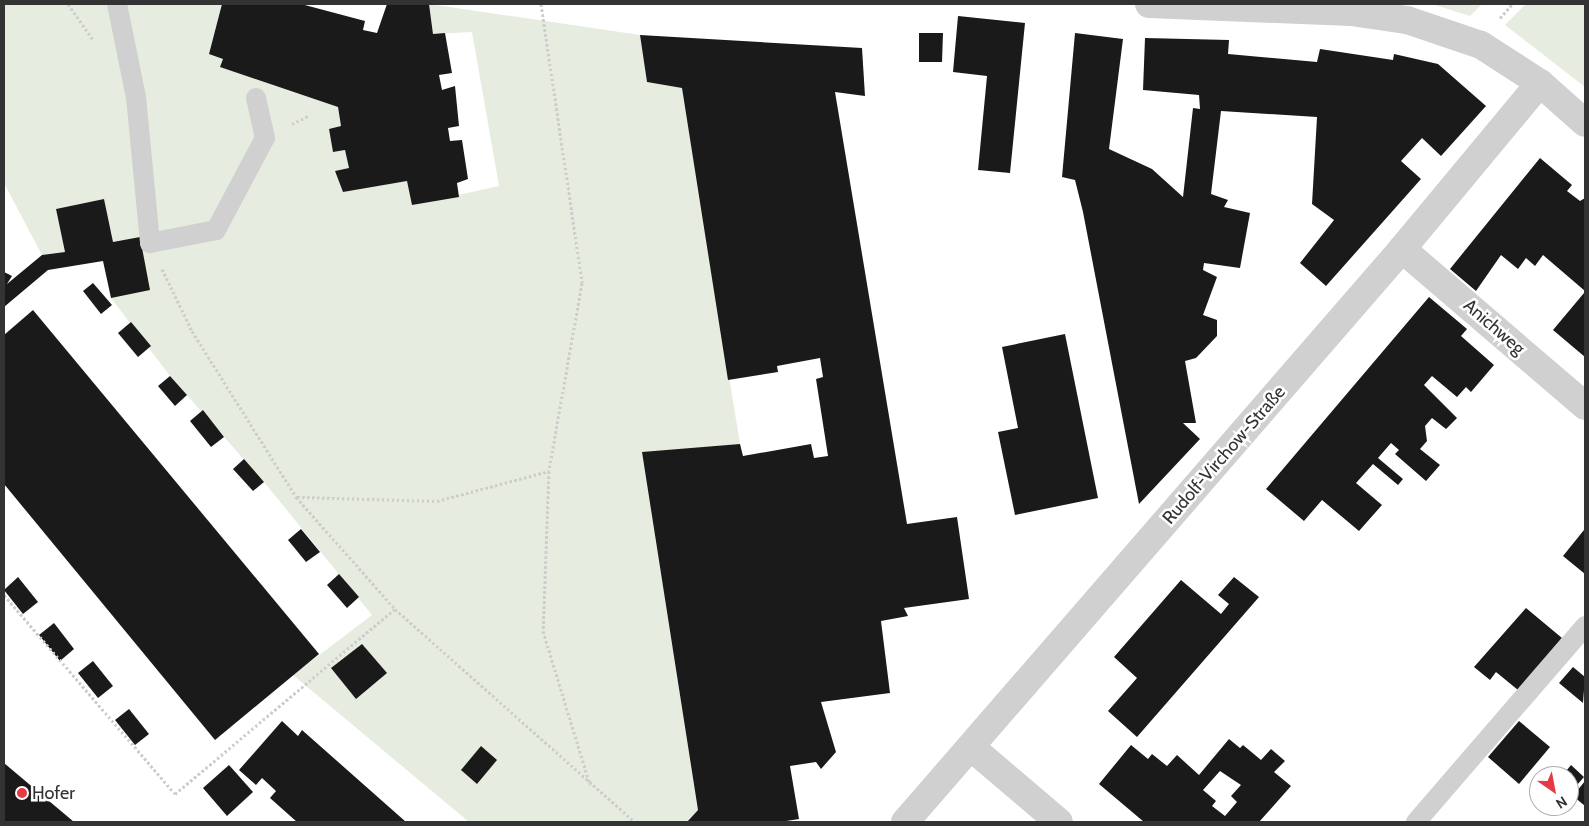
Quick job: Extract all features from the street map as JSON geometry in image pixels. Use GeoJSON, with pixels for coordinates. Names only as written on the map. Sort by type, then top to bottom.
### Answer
{"type":"FeatureCollection","features":[{"type":"Feature","properties":{"kind":"street"},"geometry":{"type":"LineString","coordinates":[[1149,4],[1351,12],[1407,20],[1481,45],[1540,83],[1585,123]]}},
{"type":"Feature","properties":{"kind":"street","name":"Rudolf-Virchow-Straße"},"geometry":{"type":"LineString","coordinates":[[904,822],[972,748],[1402,249],[1540,83]]}},
{"type":"Feature","properties":{"kind":"street","name":"Anichweg"},"geometry":{"type":"LineString","coordinates":[[1402,249],[1585,406]]}},
{"type":"Feature","properties":{"kind":"street"},"geometry":{"type":"LineString","coordinates":[[972,748],[1059,822]]}},
{"type":"Feature","properties":{"kind":"lane"},"geometry":{"type":"LineString","coordinates":[[117,4],[136,97],[150,243],[216,230],[265,138],[256,98]]}},
{"type":"Feature","properties":{"kind":"lane"},"geometry":{"type":"LineString","coordinates":[[1416,822],[1585,626]]}},
{"type":"Feature","properties":{"kind":"path"},"geometry":{"type":"LineString","coordinates":[[541,4],[582,283],[549,471],[543,631],[590,785]]}},
{"type":"Feature","properties":{"kind":"path"},"geometry":{"type":"LineString","coordinates":[[150,243],[192,331],[296,496],[395,609],[590,785],[634,822]]}},
{"type":"Feature","properties":{"kind":"path"},"geometry":{"type":"LineString","coordinates":[[296,496],[437,501],[549,471]]}},
{"type":"Feature","properties":{"kind":"path"},"geometry":{"type":"LineString","coordinates":[[4,595],[175,794],[395,609]]}},
{"type":"Feature","properties":{"kind":"shaded area"},"geometry":{"type":"Polygon","coordinates":[[[4,4],[222,4],[209,53],[223,59],[220,67],[338,107],[341,126],[329,130],[333,152],[345,150],[349,168],[335,171],[343,192],[407,181],[413,205],[499,186],[472,32],[433,34],[429,4],[640,35],[647,82],[682,88],[740,444],[642,453],[698,810],[687,822],[469,822],[293,675],[372,615],[264,482],[170,376],[111,298],[140,237],[113,242],[104,199],[56,209],[65,252],[42,255],[4,183],[4,4]]]}},
{"type":"Feature","properties":{"kind":"shaded area"},"geometry":{"type":"Polygon","coordinates":[[[1432,4],[1482,4],[1470,16],[1432,4]]]}},
{"type":"Feature","properties":{"kind":"shaded area"},"geometry":{"type":"Polygon","coordinates":[[[1526,4],[1585,4],[1585,87],[1505,25],[1526,4]]]}},
{"type":"Feature","properties":{"kind":"building"},"geometry":{"type":"Polygon","coordinates":[[[222,4],[301,4],[365,21],[363,30],[377,33],[387,4],[429,4],[433,34],[445,33],[452,73],[439,75],[442,90],[455,86],[459,126],[448,128],[450,141],[462,140],[468,179],[457,183],[459,197],[412,205],[407,181],[343,192],[335,171],[349,168],[345,150],[333,152],[329,129],[341,126],[338,107],[220,67],[223,59],[209,54],[222,4]]]}},
{"type":"Feature","properties":{"kind":"building"},"geometry":{"type":"Polygon","coordinates":[[[958,16],[1025,23],[1010,173],[978,170],[987,76],[953,72],[958,16]]]}},
{"type":"Feature","properties":{"kind":"building"},"geometry":{"type":"Polygon","coordinates":[[[919,33],[943,33],[942,62],[919,62],[919,33]]]}},
{"type":"Feature","properties":{"kind":"building"},"geometry":{"type":"Polygon","coordinates":[[[1075,33],[1123,39],[1109,149],[1152,169],[1183,197],[1193,108],[1200,109],[1199,95],[1143,90],[1145,38],[1229,40],[1228,54],[1317,62],[1320,49],[1393,60],[1394,54],[1438,64],[1486,106],[1441,156],[1422,138],[1401,161],[1421,179],[1326,286],[1300,263],[1334,220],[1312,204],[1317,117],[1221,111],[1211,194],[1228,200],[1224,207],[1250,213],[1240,268],[1204,263],[1203,270],[1217,277],[1203,315],[1217,320],[1217,336],[1196,358],[1185,361],[1196,423],[1183,423],[1200,439],[1139,504],[1083,212],[1075,180],[1062,177],[1075,33]]]}},
{"type":"Feature","properties":{"kind":"building"},"geometry":{"type":"Polygon","coordinates":[[[640,35],[862,48],[865,96],[835,92],[907,524],[957,517],[969,599],[904,608],[908,616],[881,621],[890,693],[821,702],[836,752],[821,769],[816,762],[790,766],[799,819],[780,822],[687,822],[698,810],[642,452],[740,444],[743,456],[811,444],[814,458],[828,456],[816,379],[823,377],[820,358],[777,366],[778,372],[728,380],[682,88],[647,82],[640,35]]]}},
{"type":"Feature","properties":{"kind":"building"},"geometry":{"type":"Polygon","coordinates":[[[1540,158],[1572,185],[1567,191],[1580,201],[1585,198],[1585,291],[1543,255],[1535,266],[1526,258],[1518,269],[1501,255],[1476,291],[1450,269],[1540,158]]]}},
{"type":"Feature","properties":{"kind":"building"},"geometry":{"type":"Polygon","coordinates":[[[104,199],[113,242],[140,237],[150,290],[111,298],[103,261],[48,270],[4,307],[4,272],[12,276],[7,284],[42,255],[65,252],[56,209],[104,199]]]}},
{"type":"Feature","properties":{"kind":"building"},"geometry":{"type":"Polygon","coordinates":[[[93,283],[112,305],[101,314],[83,291],[93,283]]]}},
{"type":"Feature","properties":{"kind":"building"},"geometry":{"type":"Polygon","coordinates":[[[1585,294],[1585,357],[1553,330],[1585,294]]]}},
{"type":"Feature","properties":{"kind":"building"},"geometry":{"type":"Polygon","coordinates":[[[1429,297],[1467,329],[1461,336],[1494,365],[1471,392],[1466,387],[1457,397],[1432,376],[1424,385],[1457,418],[1446,429],[1432,418],[1425,426],[1427,441],[1420,449],[1440,465],[1426,481],[1395,454],[1399,450],[1391,443],[1378,458],[1403,479],[1398,485],[1373,464],[1356,483],[1382,505],[1359,531],[1322,500],[1304,521],[1266,489],[1429,297]]]}},
{"type":"Feature","properties":{"kind":"building"},"geometry":{"type":"Polygon","coordinates":[[[33,310],[319,654],[215,740],[4,484],[4,335],[33,310]]]}},
{"type":"Feature","properties":{"kind":"building"},"geometry":{"type":"Polygon","coordinates":[[[131,322],[151,346],[138,357],[118,333],[131,322]]]}},
{"type":"Feature","properties":{"kind":"building"},"geometry":{"type":"Polygon","coordinates":[[[1065,334],[1098,498],[1015,515],[998,432],[1018,428],[1002,347],[1065,334]]]}},
{"type":"Feature","properties":{"kind":"building"},"geometry":{"type":"Polygon","coordinates":[[[170,376],[187,395],[175,406],[158,386],[170,376]]]}},
{"type":"Feature","properties":{"kind":"building"},"geometry":{"type":"Polygon","coordinates":[[[203,410],[224,437],[211,447],[190,421],[203,410]]]}},
{"type":"Feature","properties":{"kind":"building"},"geometry":{"type":"Polygon","coordinates":[[[244,459],[264,482],[253,491],[233,469],[244,459]]]}},
{"type":"Feature","properties":{"kind":"building"},"geometry":{"type":"Polygon","coordinates":[[[301,529],[320,552],[306,562],[288,540],[301,529]]]}},
{"type":"Feature","properties":{"kind":"building"},"geometry":{"type":"Polygon","coordinates":[[[1585,531],[1585,574],[1563,556],[1585,531]]]}},
{"type":"Feature","properties":{"kind":"building"},"geometry":{"type":"Polygon","coordinates":[[[339,574],[359,597],[347,608],[327,585],[339,574]]]}},
{"type":"Feature","properties":{"kind":"building"},"geometry":{"type":"Polygon","coordinates":[[[18,577],[38,602],[23,614],[4,590],[18,577]]]}},
{"type":"Feature","properties":{"kind":"building"},"geometry":{"type":"Polygon","coordinates":[[[1234,577],[1259,597],[1137,737],[1108,711],[1137,678],[1114,657],[1181,580],[1221,614],[1229,604],[1218,595],[1234,577]]]}},
{"type":"Feature","properties":{"kind":"building"},"geometry":{"type":"Polygon","coordinates":[[[1526,608],[1562,638],[1518,690],[1496,672],[1490,680],[1474,667],[1526,608]]]}},
{"type":"Feature","properties":{"kind":"building"},"geometry":{"type":"Polygon","coordinates":[[[54,623],[74,649],[60,661],[39,635],[54,623]]]}},
{"type":"Feature","properties":{"kind":"building"},"geometry":{"type":"Polygon","coordinates":[[[362,644],[387,673],[356,699],[331,668],[362,644]]]}},
{"type":"Feature","properties":{"kind":"building"},"geometry":{"type":"Polygon","coordinates":[[[93,661],[113,686],[98,698],[78,673],[93,661]]]}},
{"type":"Feature","properties":{"kind":"building"},"geometry":{"type":"Polygon","coordinates":[[[1573,667],[1585,677],[1583,703],[1559,683],[1573,667]]]}},
{"type":"Feature","properties":{"kind":"building"},"geometry":{"type":"Polygon","coordinates":[[[129,709],[149,734],[135,745],[115,720],[129,709]]]}},
{"type":"Feature","properties":{"kind":"building"},"geometry":{"type":"Polygon","coordinates":[[[282,721],[298,736],[302,730],[406,822],[297,822],[270,798],[276,791],[262,778],[256,785],[239,770],[282,721]]]}},
{"type":"Feature","properties":{"kind":"building"},"geometry":{"type":"Polygon","coordinates":[[[1519,721],[1550,747],[1534,766],[1529,766],[1529,772],[1519,784],[1488,757],[1519,721]]]}},
{"type":"Feature","properties":{"kind":"building"},"geometry":{"type":"Polygon","coordinates":[[[1229,739],[1240,748],[1243,745],[1261,760],[1271,749],[1285,761],[1274,772],[1291,786],[1259,822],[1144,822],[1099,784],[1131,745],[1148,759],[1152,754],[1167,766],[1177,755],[1199,775],[1229,739]],[[1220,771],[1203,790],[1216,801],[1212,806],[1225,816],[1237,802],[1231,796],[1241,785],[1220,771]]]}},
{"type":"Feature","properties":{"kind":"building"},"geometry":{"type":"Polygon","coordinates":[[[481,746],[497,760],[477,784],[461,770],[481,746]]]}},
{"type":"Feature","properties":{"kind":"building","name":"Hofer"},"geometry":{"type":"Polygon","coordinates":[[[4,763],[74,822],[4,822],[4,763]]]}},
{"type":"Feature","properties":{"kind":"building"},"geometry":{"type":"Polygon","coordinates":[[[229,765],[253,792],[227,816],[203,788],[229,765]]]}},
{"type":"Feature","properties":{"kind":"building"},"geometry":{"type":"Polygon","coordinates":[[[1579,772],[1584,777],[1579,783],[1579,772]]]}},
{"type":"Feature","properties":{"kind":"building"},"geometry":{"type":"Polygon","coordinates":[[[1585,781],[1585,806],[1579,801],[1579,788],[1585,781]]]}},
{"type":"Feature","properties":{"kind":"place","name":"Hofer"},"geometry":{"type":"Point","coordinates":[22,793]}}]}
